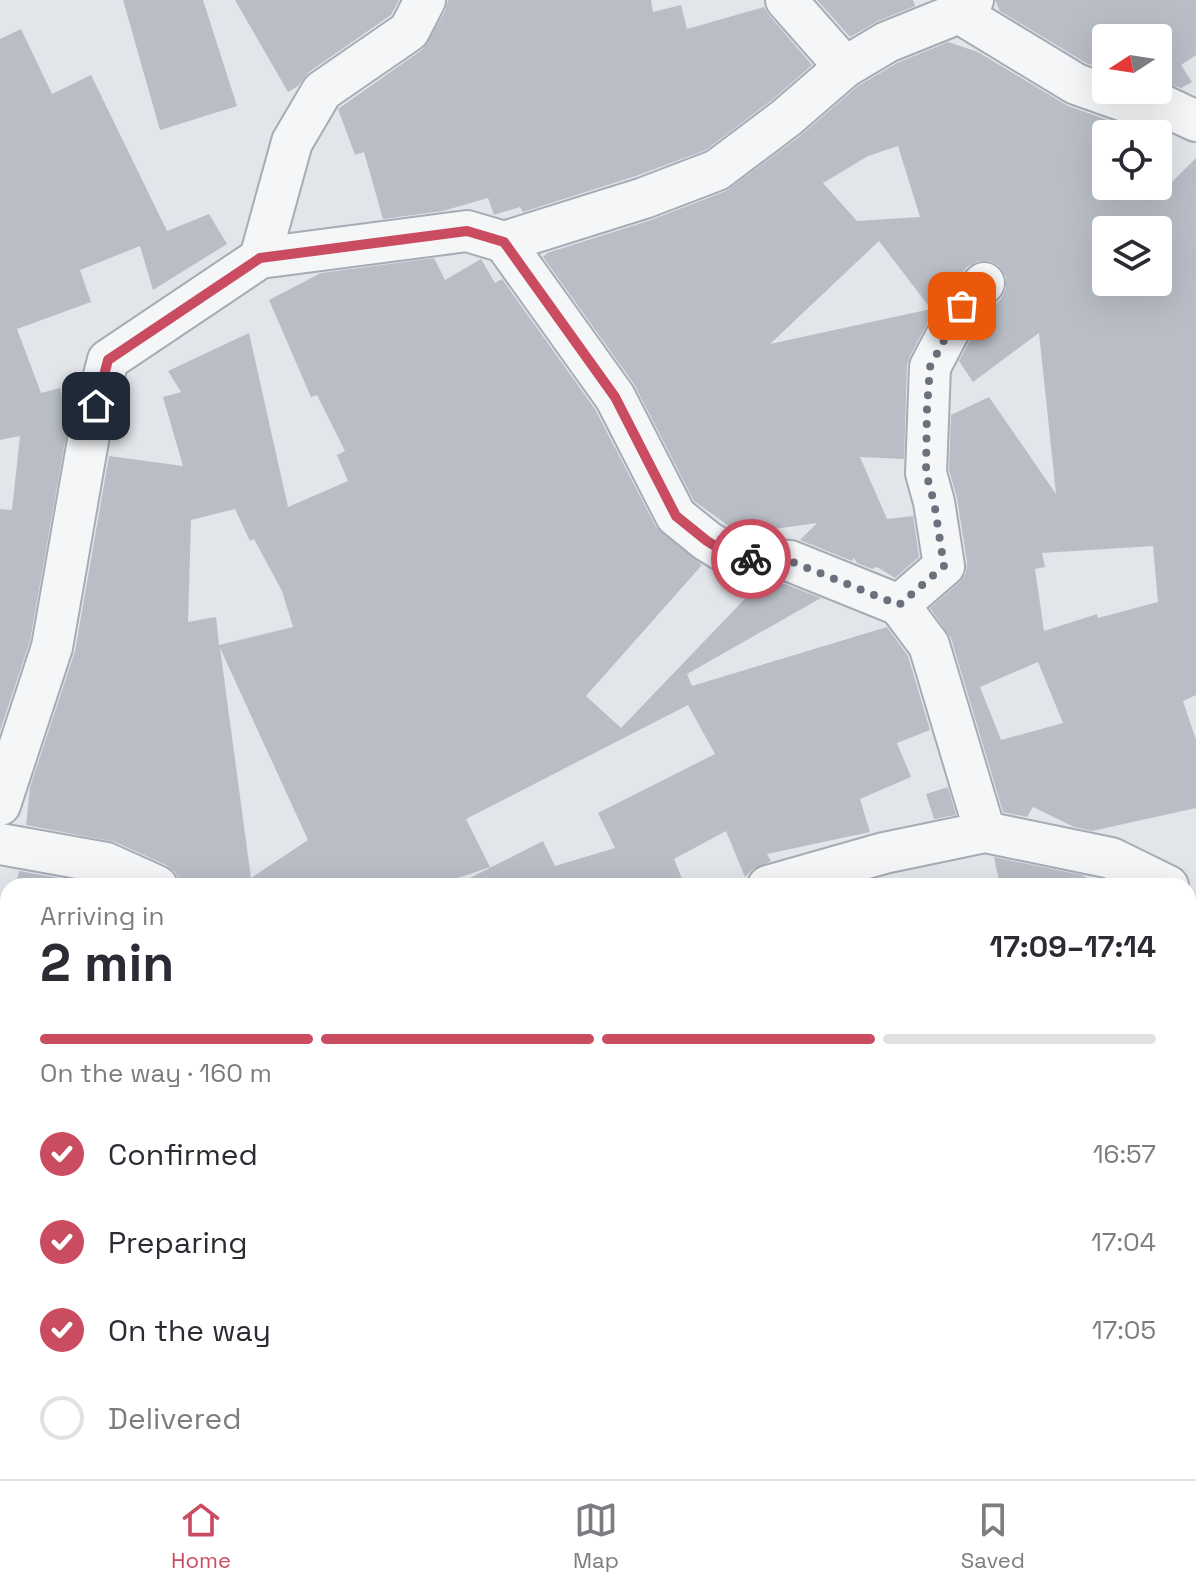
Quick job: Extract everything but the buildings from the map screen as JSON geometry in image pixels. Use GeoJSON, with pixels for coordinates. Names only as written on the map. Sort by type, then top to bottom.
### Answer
{"type":"FeatureCollection","features":[{"type":"Feature","properties":{"kind":"street"},"geometry":{"type":"LineString","coordinates":[[260,258],[292,142],[322,91],[409,31],[425,0]]}},
{"type":"Feature","properties":{"kind":"street"},"geometry":{"type":"LineString","coordinates":[[786,0],[845,67]]}},
{"type":"Feature","properties":{"kind":"street"},"geometry":{"type":"LineString","coordinates":[[0,805],[52,647],[90,429],[108,360],[260,258],[467,231],[504,242],[644,198],[717,170],[786,118],[845,67],[887,42],[966,7],[1076,84],[1141,107],[1160,104],[1196,121]]}},
{"type":"Feature","properties":{"kind":"street"},"geometry":{"type":"LineString","coordinates":[[504,242],[615,397],[676,516],[733,557],[790,561],[899,605],[929,645],[985,832]]}},
{"type":"Feature","properties":{"kind":"street"},"geometry":{"type":"LineString","coordinates":[[899,605],[944,566],[926,473],[930,367],[962,306],[984,283]]}},
{"type":"Feature","properties":{"kind":"street"},"geometry":{"type":"LineString","coordinates":[[796,878],[884,853],[985,832],[1111,858],[1152,878]]}},
{"type":"Feature","properties":{"kind":"street"},"geometry":{"type":"LineString","coordinates":[[0,844],[106,863],[139,878]]}},
{"type":"Feature","properties":{"kind":"way so far"},"geometry":{"type":"LineString","coordinates":[[751,559],[790,561],[899,605],[944,566],[941,536],[926,473],[927,408],[930,367],[962,306]]}},
{"type":"Feature","properties":{"kind":"route"},"geometry":{"type":"LineString","coordinates":[[96,406],[108,360],[260,258],[467,231],[504,242],[615,397],[676,516],[733,557],[751,559]]}}]}
